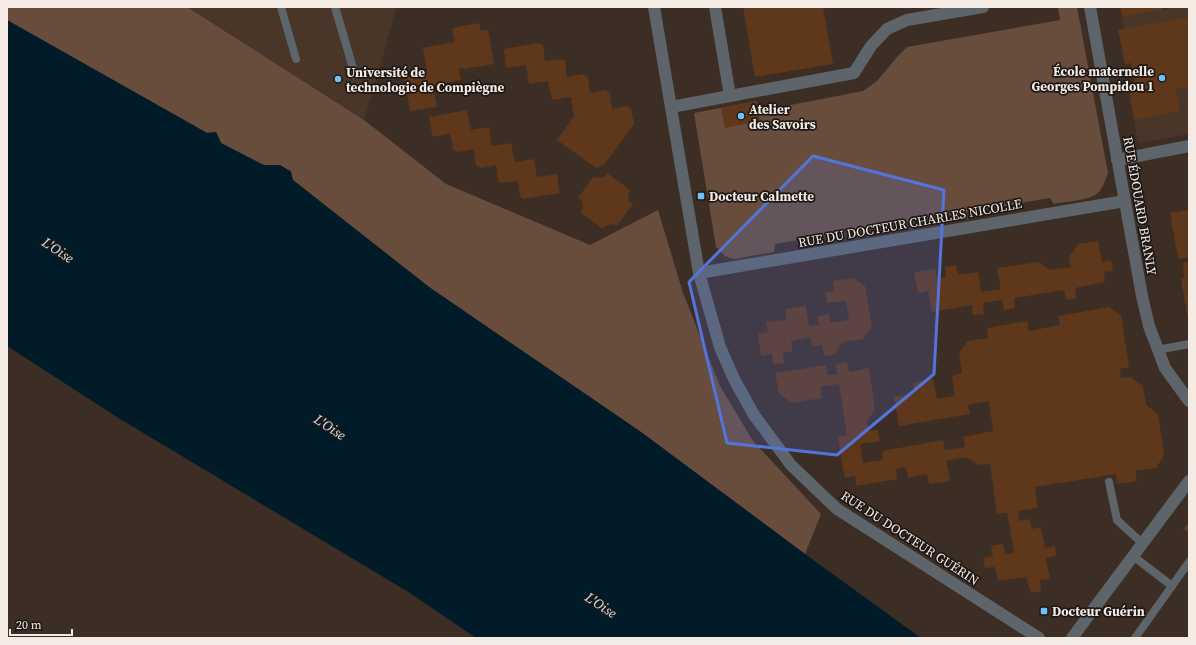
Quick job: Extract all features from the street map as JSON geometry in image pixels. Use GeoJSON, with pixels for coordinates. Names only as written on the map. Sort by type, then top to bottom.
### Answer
{"type":"FeatureCollection","features":[{"type":"Feature","properties":{"kind":"street","name":"RUE DU DOCTEUR GUÉRIN"},"geometry":{"type":"LineString","coordinates":[[654,7],[699,273],[720,347],[734,379],[754,415],[791,464],[837,509],[1039,638]]}},
{"type":"Feature","properties":{"kind":"street"},"geometry":{"type":"LineString","coordinates":[[715,7],[730,96]]}},
{"type":"Feature","properties":{"kind":"street"},"geometry":{"type":"LineString","coordinates":[[671,107],[854,73],[871,46],[887,29],[906,20],[983,7]]}},
{"type":"Feature","properties":{"kind":"street","name":"RUE ÉDOUARD BRANLY"},"geometry":{"type":"LineString","coordinates":[[1090,7],[1142,296],[1149,326],[1165,368],[1189,401]]}},
{"type":"Feature","properties":{"kind":"street"},"geometry":{"type":"LineString","coordinates":[[1118,160],[1189,146]]}},
{"type":"Feature","properties":{"kind":"street","name":"RUE DU DOCTEUR CHARLES NICOLLE"},"geometry":{"type":"LineString","coordinates":[[699,273],[1125,201]]}},
{"type":"Feature","properties":{"kind":"street"},"geometry":{"type":"LineString","coordinates":[[1072,638],[1189,481]]}},
{"type":"Feature","properties":{"kind":"lane"},"geometry":{"type":"LineString","coordinates":[[281,7],[296,59]]}},
{"type":"Feature","properties":{"kind":"lane"},"geometry":{"type":"LineString","coordinates":[[335,7],[355,75]]}},
{"type":"Feature","properties":{"kind":"lane"},"geometry":{"type":"LineString","coordinates":[[1157,350],[1189,344]]}},
{"type":"Feature","properties":{"kind":"lane"},"geometry":{"type":"LineString","coordinates":[[1108,482],[1117,520],[1142,543]]}},
{"type":"Feature","properties":{"kind":"lane"},"geometry":{"type":"LineString","coordinates":[[1133,556],[1172,586]]}},
{"type":"Feature","properties":{"kind":"lane"},"geometry":{"type":"LineString","coordinates":[[1134,638],[1189,562]]}},
{"type":"Feature","properties":{"kind":"highlighted area"},"geometry":{"type":"Polygon","coordinates":[[[813,156],[944,190],[934,374],[837,455],[727,443],[689,282],[813,156]]]}},
{"type":"Feature","properties":{"kind":"shaded area"},"geometry":{"type":"Polygon","coordinates":[[[7,7],[187,7],[364,120],[446,184],[590,245],[658,210],[683,293],[720,386],[753,441],[821,514],[805,554],[641,432],[429,287],[292,180],[291,171],[280,165],[264,166],[221,143],[216,132],[207,133],[7,20],[7,7]]]}},
{"type":"Feature","properties":{"kind":"shaded area","name":"Université de technologie de Compiègne"},"geometry":{"type":"Polygon","coordinates":[[[187,7],[397,7],[364,120],[187,7]]]}},
{"type":"Feature","properties":{"kind":"shaded area"},"geometry":{"type":"Polygon","coordinates":[[[1058,7],[1077,7],[1108,173],[1100,191],[1086,199],[1054,204],[1050,198],[967,212],[968,219],[959,220],[954,214],[775,244],[774,252],[734,259],[725,256],[716,247],[694,113],[757,101],[759,111],[863,91],[877,81],[907,47],[1060,20],[1058,7]]]}},
{"type":"Feature","properties":{"kind":"shaded area","name":"École maternelle Georges Pompidou 1"},"geometry":{"type":"Polygon","coordinates":[[[1179,7],[1189,7],[1189,134],[1138,143],[1128,84],[1135,82],[1131,63],[1125,64],[1118,30],[1124,29],[1122,17],[1179,7]]]}},
{"type":"Feature","properties":{"kind":"water","name":"L'Oise"},"geometry":{"type":"Polygon","coordinates":[[[7,20],[207,133],[216,132],[221,143],[264,165],[280,165],[291,172],[293,180],[429,287],[641,432],[921,638],[476,638],[410,593],[120,419],[7,346],[7,20]]]}},
{"type":"Feature","properties":{"kind":"building"},"geometry":{"type":"Polygon","coordinates":[[[743,7],[823,7],[833,64],[755,77],[743,7]]]}},
{"type":"Feature","properties":{"kind":"building"},"geometry":{"type":"Polygon","coordinates":[[[1120,7],[1162,7],[1162,10],[1122,17],[1120,7]]]}},
{"type":"Feature","properties":{"kind":"building","name":"École maternelle Georges Pompidou 1"},"geometry":{"type":"Polygon","coordinates":[[[1189,17],[1189,87],[1176,89],[1180,111],[1134,120],[1128,84],[1135,82],[1131,63],[1125,64],[1118,30],[1189,17]]]}},
{"type":"Feature","properties":{"kind":"building"},"geometry":{"type":"Polygon","coordinates":[[[479,23],[481,31],[488,30],[494,64],[459,69],[461,80],[433,85],[437,107],[410,111],[404,75],[427,71],[423,48],[455,42],[452,28],[479,23]]]}},
{"type":"Feature","properties":{"kind":"building"},"geometry":{"type":"Polygon","coordinates":[[[539,43],[543,45],[545,61],[561,59],[565,61],[567,77],[583,74],[588,77],[590,93],[605,90],[610,93],[612,109],[628,106],[631,109],[634,124],[604,165],[596,168],[557,140],[574,116],[571,97],[552,100],[548,81],[529,84],[526,65],[506,68],[504,49],[539,43]]]}},
{"type":"Feature","properties":{"kind":"building","name":"Atelier des Savoirs"},"geometry":{"type":"Polygon","coordinates":[[[757,101],[760,121],[725,128],[721,108],[757,101]]]}},
{"type":"Feature","properties":{"kind":"building"},"geometry":{"type":"Polygon","coordinates":[[[467,110],[471,130],[489,127],[492,146],[511,143],[515,162],[534,159],[537,177],[557,174],[560,193],[523,199],[520,196],[518,181],[501,183],[498,181],[496,165],[481,168],[476,165],[474,149],[457,152],[453,149],[450,133],[434,137],[432,134],[429,117],[467,110]]]}},
{"type":"Feature","properties":{"kind":"building"},"geometry":{"type":"Polygon","coordinates":[[[607,173],[630,190],[628,193],[629,201],[633,204],[617,226],[613,224],[605,226],[603,229],[580,212],[583,209],[582,201],[578,198],[594,176],[597,178],[605,177],[607,173]]]}},
{"type":"Feature","properties":{"kind":"building"},"geometry":{"type":"Polygon","coordinates":[[[1189,210],[1189,257],[1178,259],[1170,213],[1189,210]]]}},
{"type":"Feature","properties":{"kind":"building"},"geometry":{"type":"Polygon","coordinates":[[[1098,241],[1102,262],[1111,260],[1113,271],[1104,272],[1105,282],[1075,288],[1076,298],[1066,300],[1064,290],[1014,298],[1015,308],[1004,310],[1002,300],[983,303],[984,314],[973,315],[972,305],[932,312],[928,291],[918,293],[914,272],[935,269],[937,279],[946,277],[945,267],[956,265],[958,275],[978,272],[981,292],[1001,289],[997,268],[1039,262],[1049,270],[1071,267],[1069,257],[1078,244],[1098,241]]]}},
{"type":"Feature","properties":{"kind":"building"},"geometry":{"type":"Polygon","coordinates":[[[1189,262],[1188,319],[1181,279],[1184,278],[1183,263],[1189,262]]]}},
{"type":"Feature","properties":{"kind":"building"},"geometry":{"type":"Polygon","coordinates":[[[853,278],[865,286],[872,327],[863,339],[843,342],[835,354],[824,356],[822,345],[813,347],[810,337],[791,341],[793,351],[783,353],[784,363],[773,364],[772,354],[761,356],[758,334],[768,332],[766,322],[786,320],[785,309],[806,306],[809,326],[819,325],[818,316],[829,314],[830,323],[849,320],[846,301],[827,303],[825,292],[834,291],[833,281],[853,278]]]}},
{"type":"Feature","properties":{"kind":"building"},"geometry":{"type":"Polygon","coordinates":[[[1109,307],[1121,315],[1129,367],[1120,369],[1121,378],[1131,377],[1143,386],[1146,405],[1158,414],[1164,455],[1156,468],[1135,471],[1137,481],[1117,484],[1116,474],[1035,487],[1038,508],[1018,511],[1019,521],[1030,519],[1032,529],[1041,527],[1045,548],[1055,546],[1056,556],[1046,558],[1050,579],[1040,580],[1041,591],[1031,593],[1026,577],[998,581],[995,567],[985,568],[983,558],[993,556],[991,546],[1003,544],[1005,554],[1014,553],[1007,513],[997,514],[990,464],[979,465],[966,457],[946,461],[950,481],[929,484],[927,474],[908,478],[906,467],[896,469],[897,479],[856,486],[855,476],[845,478],[843,468],[838,437],[847,435],[839,384],[820,387],[822,398],[792,403],[779,394],[775,373],[826,365],[828,375],[833,375],[837,374],[836,364],[847,362],[849,372],[869,368],[875,410],[867,421],[869,431],[878,430],[880,441],[860,444],[863,463],[883,460],[882,451],[943,440],[945,450],[965,447],[963,437],[993,431],[989,401],[968,405],[970,414],[899,426],[894,397],[914,393],[913,383],[933,379],[937,399],[955,396],[952,376],[962,373],[959,353],[968,341],[988,338],[987,328],[1027,321],[1029,331],[1060,325],[1058,316],[1109,307]]]}},
{"type":"Feature","properties":{"kind":"building"},"geometry":{"type":"Polygon","coordinates":[[[1189,522],[1189,533],[1183,529],[1189,522]]]}},
{"type":"Feature","properties":{"kind":"place","name":"École maternelle Georges Pompidou 1"},"geometry":{"type":"Point","coordinates":[1162,78]}},
{"type":"Feature","properties":{"kind":"place","name":"Université de technologie de Compiègne"},"geometry":{"type":"Point","coordinates":[338,79]}},
{"type":"Feature","properties":{"kind":"place","name":"Atelier des Savoirs"},"geometry":{"type":"Point","coordinates":[741,116]}},
{"type":"Feature","properties":{"kind":"place","name":"Docteur Calmette"},"geometry":{"type":"Point","coordinates":[701,196]}},
{"type":"Feature","properties":{"kind":"place","name":"Docteur Guérin"},"geometry":{"type":"Point","coordinates":[1044,611]}}]}
